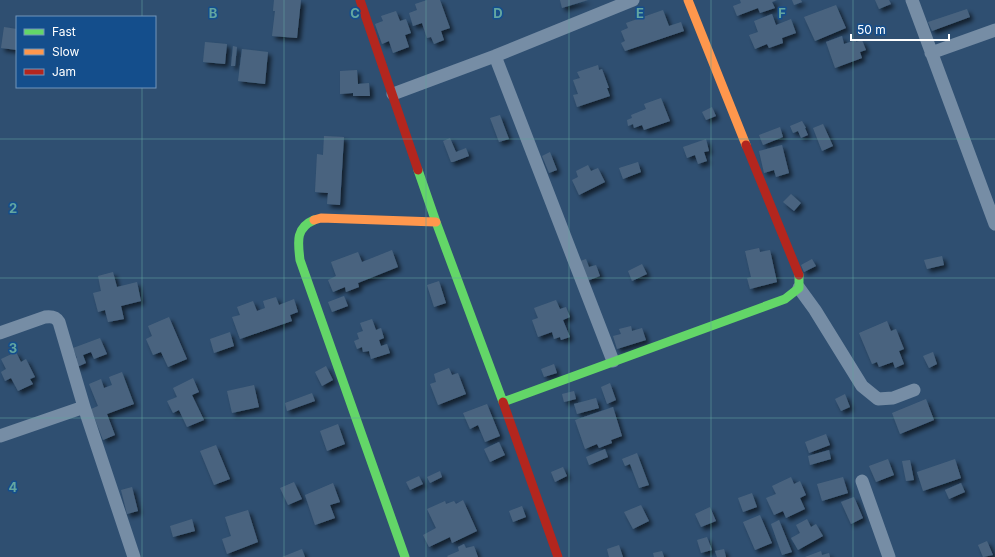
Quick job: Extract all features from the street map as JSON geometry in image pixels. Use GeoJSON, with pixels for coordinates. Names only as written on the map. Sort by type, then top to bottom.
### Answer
{"type":"FeatureCollection","features":[{"type":"Feature","properties":{"kind":"street"},"geometry":{"type":"LineString","coordinates":[[360,0],[436,222],[503,402],[558,557]]}},
{"type":"Feature","properties":{"kind":"street"},"geometry":{"type":"LineString","coordinates":[[393,94],[495,56],[633,0]]}},
{"type":"Feature","properties":{"kind":"street"},"geometry":{"type":"LineString","coordinates":[[688,0],[799,276],[799,288],[815,310],[862,386],[878,399],[893,398],[914,390]]}},
{"type":"Feature","properties":{"kind":"street"},"geometry":{"type":"LineString","coordinates":[[912,0],[995,224]]}},
{"type":"Feature","properties":{"kind":"street"},"geometry":{"type":"LineString","coordinates":[[931,53],[995,30]]}},
{"type":"Feature","properties":{"kind":"street"},"geometry":{"type":"LineString","coordinates":[[495,56],[613,361]]}},
{"type":"Feature","properties":{"kind":"street"},"geometry":{"type":"LineString","coordinates":[[405,557],[300,260],[298,237],[305,225],[312,220],[321,218],[436,222]]}},
{"type":"Feature","properties":{"kind":"street"},"geometry":{"type":"LineString","coordinates":[[503,402],[785,298],[799,288]]}},
{"type":"Feature","properties":{"kind":"street"},"geometry":{"type":"LineString","coordinates":[[0,333],[46,317],[52,316],[57,318],[60,322],[84,407],[134,557]]}},
{"type":"Feature","properties":{"kind":"street"},"geometry":{"type":"LineString","coordinates":[[0,436],[84,407]]}},
{"type":"Feature","properties":{"kind":"street"},"geometry":{"type":"LineString","coordinates":[[862,481],[889,557]]}},
{"type":"Feature","properties":{"kind":"building"},"geometry":{"type":"Polygon","coordinates":[[[274,0],[301,0],[297,38],[272,36],[275,11],[273,11],[274,0]]]}},
{"type":"Feature","properties":{"kind":"building"},"geometry":{"type":"Polygon","coordinates":[[[427,0],[440,0],[450,28],[441,31],[444,40],[434,44],[431,37],[427,38],[422,23],[413,26],[409,13],[417,10],[415,4],[427,0]]]}},
{"type":"Feature","properties":{"kind":"building"},"geometry":{"type":"Polygon","coordinates":[[[560,0],[588,0],[562,8],[560,0]]]}},
{"type":"Feature","properties":{"kind":"building"},"geometry":{"type":"Polygon","coordinates":[[[740,0],[777,0],[772,2],[775,8],[760,13],[758,8],[737,16],[733,6],[741,3],[740,0]]]}},
{"type":"Feature","properties":{"kind":"building"},"geometry":{"type":"Polygon","coordinates":[[[792,0],[801,0],[802,2],[794,5],[792,0]]]}},
{"type":"Feature","properties":{"kind":"building"},"geometry":{"type":"Polygon","coordinates":[[[875,0],[889,0],[891,4],[879,9],[875,0]]]}},
{"type":"Feature","properties":{"kind":"building"},"geometry":{"type":"Polygon","coordinates":[[[836,5],[846,28],[815,41],[804,17],[836,5]]]}},
{"type":"Feature","properties":{"kind":"building"},"geometry":{"type":"Polygon","coordinates":[[[967,9],[970,17],[932,31],[928,22],[967,9]]]}},
{"type":"Feature","properties":{"kind":"building"},"geometry":{"type":"Polygon","coordinates":[[[663,10],[669,26],[681,22],[684,31],[625,51],[621,43],[625,41],[621,31],[628,28],[626,23],[663,10]]]}},
{"type":"Feature","properties":{"kind":"building"},"geometry":{"type":"Polygon","coordinates":[[[396,11],[400,21],[406,19],[411,33],[405,35],[409,47],[393,53],[389,41],[382,44],[375,24],[383,21],[381,16],[396,11]]]}},
{"type":"Feature","properties":{"kind":"building"},"geometry":{"type":"Polygon","coordinates":[[[772,14],[776,25],[791,19],[796,33],[782,38],[783,43],[769,48],[767,44],[755,49],[749,35],[758,32],[754,21],[772,14]]]}},
{"type":"Feature","properties":{"kind":"building"},"geometry":{"type":"Polygon","coordinates":[[[4,27],[16,29],[16,50],[1,48],[4,27]]]}},
{"type":"Feature","properties":{"kind":"building"},"geometry":{"type":"Polygon","coordinates":[[[842,36],[844,44],[856,40],[856,42],[862,40],[866,50],[860,52],[862,58],[835,68],[826,42],[842,36]]]}},
{"type":"Feature","properties":{"kind":"building"},"geometry":{"type":"Polygon","coordinates":[[[205,42],[227,44],[225,64],[203,62],[205,42]]]}},
{"type":"Feature","properties":{"kind":"building"},"geometry":{"type":"Polygon","coordinates":[[[233,46],[237,47],[235,66],[231,66],[233,46]]]}},
{"type":"Feature","properties":{"kind":"building"},"geometry":{"type":"Polygon","coordinates":[[[242,49],[268,52],[265,84],[238,81],[242,49]]]}},
{"type":"Feature","properties":{"kind":"building"},"geometry":{"type":"Polygon","coordinates":[[[598,65],[599,70],[602,69],[609,88],[607,88],[610,96],[577,107],[573,95],[578,94],[573,80],[580,78],[577,72],[598,65]]]}},
{"type":"Feature","properties":{"kind":"building"},"geometry":{"type":"Polygon","coordinates":[[[357,70],[358,84],[369,83],[370,96],[353,96],[353,93],[340,94],[340,71],[357,70]]]}},
{"type":"Feature","properties":{"kind":"building"},"geometry":{"type":"Polygon","coordinates":[[[661,98],[670,121],[644,130],[642,125],[634,128],[633,124],[628,126],[627,120],[632,118],[631,115],[646,109],[644,104],[661,98]]]}},
{"type":"Feature","properties":{"kind":"building"},"geometry":{"type":"Polygon","coordinates":[[[712,107],[716,116],[706,120],[702,112],[712,107]]]}},
{"type":"Feature","properties":{"kind":"building"},"geometry":{"type":"Polygon","coordinates":[[[500,115],[509,139],[499,142],[490,118],[500,115]]]}},
{"type":"Feature","properties":{"kind":"building"},"geometry":{"type":"Polygon","coordinates":[[[802,121],[808,135],[801,138],[798,131],[793,133],[790,126],[802,121]]]}},
{"type":"Feature","properties":{"kind":"building"},"geometry":{"type":"Polygon","coordinates":[[[823,124],[833,146],[822,151],[813,128],[823,124]]]}},
{"type":"Feature","properties":{"kind":"building"},"geometry":{"type":"Polygon","coordinates":[[[780,127],[783,137],[763,145],[759,135],[780,127]]]}},
{"type":"Feature","properties":{"kind":"building"},"geometry":{"type":"Polygon","coordinates":[[[324,136],[344,137],[340,205],[327,204],[328,193],[315,192],[317,154],[323,155],[324,136]]]}},
{"type":"Feature","properties":{"kind":"building"},"geometry":{"type":"Polygon","coordinates":[[[450,138],[456,152],[466,148],[469,156],[451,162],[443,141],[450,138]]]}},
{"type":"Feature","properties":{"kind":"building"},"geometry":{"type":"Polygon","coordinates":[[[706,139],[709,151],[704,152],[707,161],[698,164],[695,155],[687,158],[683,147],[706,139]]]}},
{"type":"Feature","properties":{"kind":"building"},"geometry":{"type":"Polygon","coordinates":[[[782,145],[789,173],[776,177],[774,170],[764,173],[759,151],[782,145]]]}},
{"type":"Feature","properties":{"kind":"building"},"geometry":{"type":"Polygon","coordinates":[[[550,152],[557,170],[549,173],[542,156],[550,152]]]}},
{"type":"Feature","properties":{"kind":"building"},"geometry":{"type":"Polygon","coordinates":[[[638,162],[641,172],[623,179],[619,168],[638,162]]]}},
{"type":"Feature","properties":{"kind":"building"},"geometry":{"type":"Polygon","coordinates":[[[588,165],[591,171],[598,168],[605,182],[579,195],[572,180],[578,177],[576,171],[588,165]]]}},
{"type":"Feature","properties":{"kind":"building"},"geometry":{"type":"Polygon","coordinates":[[[791,194],[801,203],[794,211],[783,202],[791,194]]]}},
{"type":"Feature","properties":{"kind":"building"},"geometry":{"type":"Polygon","coordinates":[[[759,248],[760,252],[770,250],[777,282],[750,289],[747,278],[751,277],[745,251],[759,248]]]}},
{"type":"Feature","properties":{"kind":"building"},"geometry":{"type":"Polygon","coordinates":[[[392,250],[398,267],[358,283],[359,287],[346,292],[345,287],[333,292],[328,280],[336,276],[331,262],[358,252],[362,262],[392,250]]]}},
{"type":"Feature","properties":{"kind":"building"},"geometry":{"type":"Polygon","coordinates":[[[942,256],[944,265],[927,269],[924,260],[942,256]]]}},
{"type":"Feature","properties":{"kind":"building"},"geometry":{"type":"Polygon","coordinates":[[[586,259],[589,267],[596,265],[600,276],[587,281],[580,261],[586,259]]]}},
{"type":"Feature","properties":{"kind":"building"},"geometry":{"type":"Polygon","coordinates":[[[812,259],[816,266],[804,272],[801,265],[812,259]]]}},
{"type":"Feature","properties":{"kind":"building"},"geometry":{"type":"Polygon","coordinates":[[[642,264],[647,274],[632,281],[628,271],[642,264]]]}},
{"type":"Feature","properties":{"kind":"building"},"geometry":{"type":"Polygon","coordinates":[[[113,272],[117,287],[137,282],[141,301],[121,306],[124,319],[108,322],[105,310],[98,312],[93,293],[101,291],[98,276],[113,272]]]}},
{"type":"Feature","properties":{"kind":"building"},"geometry":{"type":"Polygon","coordinates":[[[439,281],[446,303],[434,307],[427,285],[439,281]]]}},
{"type":"Feature","properties":{"kind":"building"},"geometry":{"type":"Polygon","coordinates":[[[344,296],[348,306],[332,312],[328,302],[344,296]]]}},
{"type":"Feature","properties":{"kind":"building"},"geometry":{"type":"Polygon","coordinates":[[[276,297],[279,305],[294,299],[298,312],[290,315],[292,321],[240,339],[232,317],[240,315],[237,307],[253,301],[257,311],[265,308],[263,301],[276,297]]]}},
{"type":"Feature","properties":{"kind":"building"},"geometry":{"type":"Polygon","coordinates":[[[556,300],[560,309],[566,307],[570,317],[563,320],[570,337],[561,340],[560,337],[554,339],[552,332],[538,337],[532,320],[538,318],[534,308],[556,300]]]}},
{"type":"Feature","properties":{"kind":"building"},"geometry":{"type":"Polygon","coordinates":[[[169,317],[187,359],[168,367],[161,352],[153,355],[146,339],[152,336],[148,326],[169,317]]]}},
{"type":"Feature","properties":{"kind":"building"},"geometry":{"type":"Polygon","coordinates":[[[372,319],[376,330],[381,328],[384,338],[379,340],[381,346],[387,344],[390,353],[371,359],[369,351],[363,352],[362,347],[357,349],[354,341],[359,339],[357,333],[363,331],[360,323],[372,319]]]}},
{"type":"Feature","properties":{"kind":"building"},"geometry":{"type":"Polygon","coordinates":[[[887,321],[891,331],[896,329],[904,349],[899,351],[904,364],[895,368],[893,362],[879,367],[877,362],[872,364],[859,333],[887,321]]]}},
{"type":"Feature","properties":{"kind":"building"},"geometry":{"type":"Polygon","coordinates":[[[631,326],[632,331],[642,328],[646,340],[617,349],[613,336],[621,334],[619,329],[631,326]]]}},
{"type":"Feature","properties":{"kind":"building"},"geometry":{"type":"Polygon","coordinates":[[[230,332],[234,346],[214,353],[210,339],[230,332]]]}},
{"type":"Feature","properties":{"kind":"building"},"geometry":{"type":"Polygon","coordinates":[[[100,338],[107,354],[94,359],[91,352],[83,355],[86,363],[77,367],[74,359],[77,358],[73,348],[100,338]]]}},
{"type":"Feature","properties":{"kind":"building"},"geometry":{"type":"Polygon","coordinates":[[[16,352],[21,362],[26,359],[35,377],[30,379],[33,384],[18,391],[11,378],[5,381],[1,372],[6,369],[1,359],[16,352]]]}},
{"type":"Feature","properties":{"kind":"building"},"geometry":{"type":"Polygon","coordinates":[[[933,352],[937,364],[929,368],[923,356],[933,352]]]}},
{"type":"Feature","properties":{"kind":"building"},"geometry":{"type":"Polygon","coordinates":[[[554,364],[557,373],[544,377],[541,369],[554,364]]]}},
{"type":"Feature","properties":{"kind":"building"},"geometry":{"type":"Polygon","coordinates":[[[326,366],[333,380],[322,386],[315,372],[326,366]]]}},
{"type":"Feature","properties":{"kind":"building"},"geometry":{"type":"Polygon","coordinates":[[[449,368],[452,375],[458,373],[466,394],[438,405],[430,384],[436,382],[434,374],[449,368]]]}},
{"type":"Feature","properties":{"kind":"building"},"geometry":{"type":"Polygon","coordinates":[[[122,372],[134,404],[107,414],[115,435],[103,440],[91,409],[98,406],[89,384],[101,379],[104,388],[112,385],[109,377],[122,372]]]}},
{"type":"Feature","properties":{"kind":"building"},"geometry":{"type":"Polygon","coordinates":[[[193,378],[199,392],[192,395],[204,420],[187,427],[179,410],[173,413],[167,401],[177,397],[173,388],[193,378]]]}},
{"type":"Feature","properties":{"kind":"building"},"geometry":{"type":"Polygon","coordinates":[[[610,383],[616,400],[607,404],[601,387],[610,383]]]}},
{"type":"Feature","properties":{"kind":"building"},"geometry":{"type":"Polygon","coordinates":[[[254,385],[259,407],[232,413],[227,391],[254,385]]]}},
{"type":"Feature","properties":{"kind":"building"},"geometry":{"type":"Polygon","coordinates":[[[574,391],[576,399],[564,402],[562,394],[574,391]]]}},
{"type":"Feature","properties":{"kind":"building"},"geometry":{"type":"Polygon","coordinates":[[[312,393],[315,401],[287,411],[285,403],[312,393]]]}},
{"type":"Feature","properties":{"kind":"building"},"geometry":{"type":"Polygon","coordinates":[[[845,394],[850,407],[841,411],[835,399],[845,394]]]}},
{"type":"Feature","properties":{"kind":"building"},"geometry":{"type":"Polygon","coordinates":[[[596,398],[599,408],[577,414],[574,404],[596,398]]]}},
{"type":"Feature","properties":{"kind":"building"},"geometry":{"type":"Polygon","coordinates":[[[926,399],[934,420],[900,434],[892,413],[926,399]]]}},
{"type":"Feature","properties":{"kind":"building"},"geometry":{"type":"Polygon","coordinates":[[[487,404],[500,436],[485,442],[478,425],[470,429],[463,413],[487,404]]]}},
{"type":"Feature","properties":{"kind":"building"},"geometry":{"type":"Polygon","coordinates":[[[613,407],[622,436],[611,440],[612,443],[599,448],[597,444],[585,449],[575,420],[613,407]]]}},
{"type":"Feature","properties":{"kind":"building"},"geometry":{"type":"Polygon","coordinates":[[[338,424],[345,444],[327,451],[320,431],[338,424]]]}},
{"type":"Feature","properties":{"kind":"building"},"geometry":{"type":"Polygon","coordinates":[[[826,434],[830,445],[809,453],[805,442],[826,434]]]}},
{"type":"Feature","properties":{"kind":"building"},"geometry":{"type":"Polygon","coordinates":[[[499,442],[505,455],[490,462],[484,449],[499,442]]]}},
{"type":"Feature","properties":{"kind":"building"},"geometry":{"type":"Polygon","coordinates":[[[216,445],[230,479],[214,485],[200,451],[216,445]]]}},
{"type":"Feature","properties":{"kind":"building"},"geometry":{"type":"Polygon","coordinates":[[[605,449],[608,457],[589,465],[586,457],[605,449]]]}},
{"type":"Feature","properties":{"kind":"building"},"geometry":{"type":"Polygon","coordinates":[[[829,450],[831,459],[810,465],[808,456],[829,450]]]}},
{"type":"Feature","properties":{"kind":"building"},"geometry":{"type":"Polygon","coordinates":[[[637,453],[649,485],[639,488],[630,464],[625,466],[622,459],[637,453]]]}},
{"type":"Feature","properties":{"kind":"building"},"geometry":{"type":"Polygon","coordinates":[[[888,459],[894,475],[876,482],[869,466],[888,459]]]}},
{"type":"Feature","properties":{"kind":"building"},"geometry":{"type":"Polygon","coordinates":[[[955,459],[961,478],[923,491],[917,472],[955,459]]]}},
{"type":"Feature","properties":{"kind":"building"},"geometry":{"type":"Polygon","coordinates":[[[910,460],[914,480],[906,481],[902,461],[910,460]]]}},
{"type":"Feature","properties":{"kind":"building"},"geometry":{"type":"Polygon","coordinates":[[[563,467],[567,476],[555,482],[551,472],[563,467]]]}},
{"type":"Feature","properties":{"kind":"building"},"geometry":{"type":"Polygon","coordinates":[[[440,471],[442,477],[430,483],[427,477],[440,471]]]}},
{"type":"Feature","properties":{"kind":"building"},"geometry":{"type":"Polygon","coordinates":[[[419,476],[423,484],[410,490],[406,482],[419,476]]]}},
{"type":"Feature","properties":{"kind":"building"},"geometry":{"type":"Polygon","coordinates":[[[791,477],[794,484],[800,481],[806,495],[800,498],[805,509],[786,518],[783,511],[774,515],[766,498],[776,494],[772,486],[791,477]]]}},
{"type":"Feature","properties":{"kind":"building"},"geometry":{"type":"Polygon","coordinates":[[[843,477],[848,493],[822,501],[817,484],[843,477]]]}},
{"type":"Feature","properties":{"kind":"building"},"geometry":{"type":"Polygon","coordinates":[[[294,482],[302,499],[288,505],[280,488],[294,482]]]}},
{"type":"Feature","properties":{"kind":"building"},"geometry":{"type":"Polygon","coordinates":[[[333,483],[340,502],[330,505],[335,518],[315,525],[305,495],[333,483]]]}},
{"type":"Feature","properties":{"kind":"building"},"geometry":{"type":"Polygon","coordinates":[[[961,483],[965,492],[949,499],[945,490],[961,483]]]}},
{"type":"Feature","properties":{"kind":"building"},"geometry":{"type":"Polygon","coordinates":[[[132,487],[138,511],[127,514],[121,490],[132,487]]]}},
{"type":"Feature","properties":{"kind":"building"},"geometry":{"type":"Polygon","coordinates":[[[752,493],[757,507],[743,512],[738,498],[752,493]]]}},
{"type":"Feature","properties":{"kind":"building"},"geometry":{"type":"Polygon","coordinates":[[[854,497],[863,518],[851,524],[841,502],[854,497]]]}},
{"type":"Feature","properties":{"kind":"building"},"geometry":{"type":"Polygon","coordinates":[[[463,500],[477,531],[452,543],[450,537],[429,547],[423,535],[436,528],[427,509],[445,501],[446,504],[454,501],[456,504],[463,500]]]}},
{"type":"Feature","properties":{"kind":"building"},"geometry":{"type":"Polygon","coordinates":[[[641,505],[649,521],[633,529],[624,512],[641,505]]]}},
{"type":"Feature","properties":{"kind":"building"},"geometry":{"type":"Polygon","coordinates":[[[522,506],[526,517],[513,522],[509,511],[522,506]]]}},
{"type":"Feature","properties":{"kind":"building"},"geometry":{"type":"Polygon","coordinates":[[[710,507],[716,521],[701,527],[695,514],[710,507]]]}},
{"type":"Feature","properties":{"kind":"building"},"geometry":{"type":"Polygon","coordinates":[[[248,510],[258,542],[227,554],[222,539],[231,536],[225,517],[248,510]]]}},
{"type":"Feature","properties":{"kind":"building"},"geometry":{"type":"Polygon","coordinates":[[[760,515],[772,543],[755,550],[743,522],[760,515]]]}},
{"type":"Feature","properties":{"kind":"building"},"geometry":{"type":"Polygon","coordinates":[[[192,519],[195,531],[173,537],[170,526],[192,519]]]}},
{"type":"Feature","properties":{"kind":"building"},"geometry":{"type":"Polygon","coordinates":[[[807,519],[811,527],[816,524],[823,536],[798,550],[791,538],[800,533],[796,525],[807,519]]]}},
{"type":"Feature","properties":{"kind":"building"},"geometry":{"type":"Polygon","coordinates":[[[779,520],[792,552],[782,555],[771,524],[779,520]]]}},
{"type":"Feature","properties":{"kind":"building"},"geometry":{"type":"Polygon","coordinates":[[[707,537],[712,550],[701,553],[697,540],[707,537]]]}},
{"type":"Feature","properties":{"kind":"building"},"geometry":{"type":"Polygon","coordinates":[[[987,541],[993,555],[983,557],[978,545],[987,541]]]}},
{"type":"Feature","properties":{"kind":"building"},"geometry":{"type":"Polygon","coordinates":[[[464,544],[466,548],[474,546],[478,557],[447,556],[459,551],[458,547],[464,544]]]}},
{"type":"Feature","properties":{"kind":"building"},"geometry":{"type":"Polygon","coordinates":[[[619,545],[623,557],[609,557],[607,549],[619,545]]]}},
{"type":"Feature","properties":{"kind":"building"},"geometry":{"type":"Polygon","coordinates":[[[302,549],[305,557],[282,557],[302,549]]]}},
{"type":"Feature","properties":{"kind":"building"},"geometry":{"type":"Polygon","coordinates":[[[724,549],[726,557],[717,557],[715,551],[724,549]]]}},
{"type":"Feature","properties":{"kind":"building"},"geometry":{"type":"Polygon","coordinates":[[[662,551],[664,557],[654,557],[653,553],[662,551]]]}},
{"type":"Feature","properties":{"kind":"building"},"geometry":{"type":"Polygon","coordinates":[[[821,551],[822,555],[829,553],[830,557],[805,557],[821,551]]]}},
{"type":"Feature","properties":{"kind":"traffic: fast"},"geometry":{"type":"LineString","coordinates":[[418,170],[503,402]]}},
{"type":"Feature","properties":{"kind":"traffic: fast"},"geometry":{"type":"LineString","coordinates":[[314,220],[304,227],[299,237],[300,260],[405,557]]}},
{"type":"Feature","properties":{"kind":"traffic: fast"},"geometry":{"type":"LineString","coordinates":[[503,402],[785,299],[799,288],[799,275]]}},
{"type":"Feature","properties":{"kind":"traffic: slow"},"geometry":{"type":"LineString","coordinates":[[688,0],[746,145]]}},
{"type":"Feature","properties":{"kind":"traffic: slow"},"geometry":{"type":"LineString","coordinates":[[314,220],[321,218],[436,222]]}},
{"type":"Feature","properties":{"kind":"traffic: jam"},"geometry":{"type":"LineString","coordinates":[[360,0],[418,170]]}},
{"type":"Feature","properties":{"kind":"traffic: jam"},"geometry":{"type":"LineString","coordinates":[[746,145],[799,275]]}},
{"type":"Feature","properties":{"kind":"traffic: jam"},"geometry":{"type":"LineString","coordinates":[[503,402],[558,557]]}}]}
